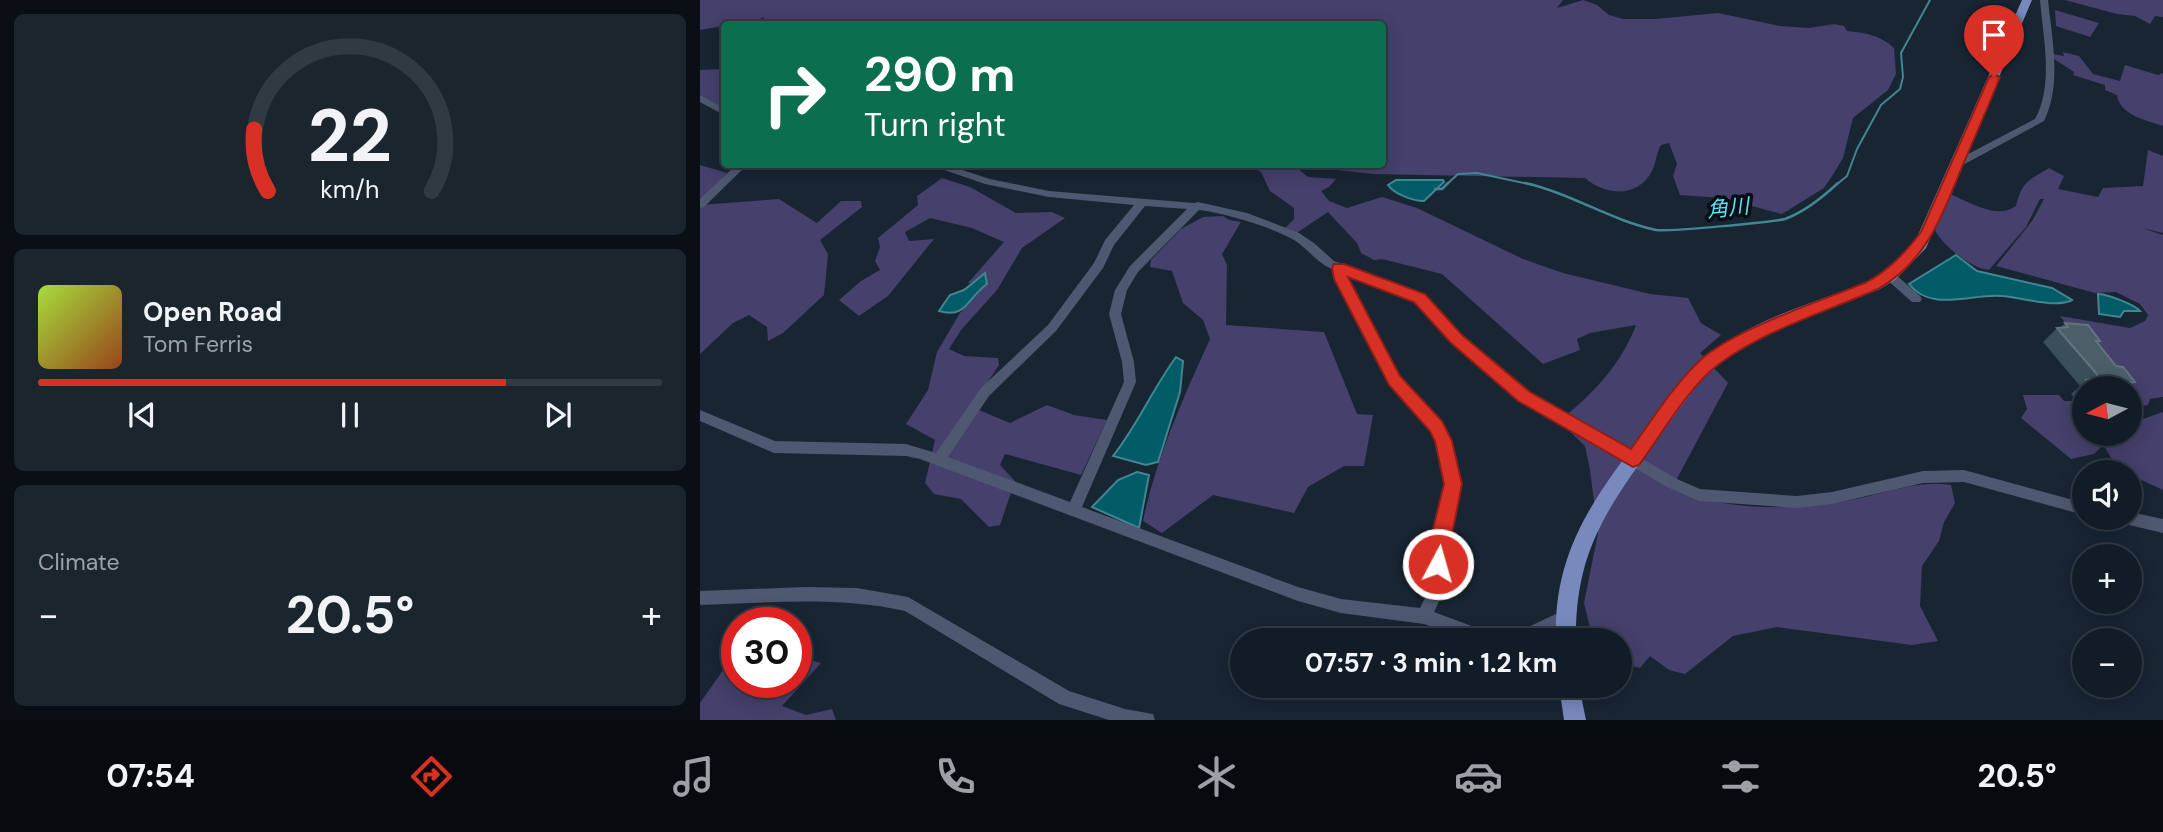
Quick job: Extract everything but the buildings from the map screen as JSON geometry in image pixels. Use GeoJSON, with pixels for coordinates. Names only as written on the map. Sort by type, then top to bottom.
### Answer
{"type":"FeatureCollection","features":[{"type":"Feature","properties":{"kind":"main road"},"geometry":{"type":"LineString","coordinates":[[1565,628],[1572,580],[1584,537],[1599,507],[1676,400],[1711,361],[1750,337],[1890,276],[1921,245],[2027,0]]}},
{"type":"Feature","properties":{"kind":"main road"},"geometry":{"type":"LineString","coordinates":[[1571,698],[1575,720]]}},
{"type":"Feature","properties":{"kind":"street"},"geometry":{"type":"LineString","coordinates":[[1957,164],[2039,121],[2045,112],[2049,62],[2044,0]]}},
{"type":"Feature","properties":{"kind":"street"},"geometry":{"type":"LineString","coordinates":[[700,98],[721,110]]}},
{"type":"Feature","properties":{"kind":"street"},"geometry":{"type":"LineString","coordinates":[[700,205],[739,168]]}},
{"type":"Feature","properties":{"kind":"street"},"geometry":{"type":"LineString","coordinates":[[945,168],[1012,188],[1049,194],[1141,203],[1198,205],[1237,214],[1295,236],[1325,261],[1419,298],[1457,339],[1524,396],[1683,489],[1712,497],[1797,502],[1832,499],[1923,477],[1964,476],[2072,506]]}},
{"type":"Feature","properties":{"kind":"street"},"geometry":{"type":"LineString","coordinates":[[939,460],[985,392],[1052,328],[1099,265],[1109,243],[1141,203]]}},
{"type":"Feature","properties":{"kind":"street"},"geometry":{"type":"LineString","coordinates":[[1074,508],[1129,382],[1128,362],[1115,314],[1121,290],[1134,269],[1198,205]]}},
{"type":"Feature","properties":{"kind":"street"},"geometry":{"type":"LineString","coordinates":[[1339,268],[1346,289],[1395,380],[1436,426],[1450,465],[1453,484],[1440,537],[1436,591],[1424,616]]}},
{"type":"Feature","properties":{"kind":"street"},"geometry":{"type":"LineString","coordinates":[[1890,276],[1916,299]]}},
{"type":"Feature","properties":{"kind":"street"},"geometry":{"type":"LineString","coordinates":[[700,415],[774,447],[906,450],[1074,508],[1170,548],[1298,594],[1341,606],[1424,616],[1456,628]]}},
{"type":"Feature","properties":{"kind":"street"},"geometry":{"type":"LineString","coordinates":[[2142,521],[2163,526]]}},
{"type":"Feature","properties":{"kind":"street"},"geometry":{"type":"LineString","coordinates":[[700,598],[829,592],[895,601],[924,612],[1065,698],[1125,717],[1147,720]]}},
{"type":"Feature","properties":{"kind":"street"},"geometry":{"type":"LineString","coordinates":[[1544,628],[1556,622],[1565,622]]}},
{"type":"Feature","properties":{"kind":"shaded area"},"geometry":{"type":"Polygon","coordinates":[[[700,0],[1563,0],[1557,8],[1583,0],[1597,5],[1609,15],[1623,19],[1718,13],[1780,26],[1844,26],[1847,31],[1878,37],[1894,48],[1896,74],[1888,90],[1853,118],[1843,158],[1824,188],[1782,214],[1722,198],[1680,195],[1673,176],[1677,164],[1669,143],[1661,145],[1646,180],[1630,190],[1621,191],[1602,188],[1585,178],[1373,174],[1320,168],[1386,168],[1386,21],[765,21],[763,17],[749,21],[721,21],[721,26],[700,30],[700,0]]]}},
{"type":"Feature","properties":{"kind":"shaded area"},"geometry":{"type":"Polygon","coordinates":[[[2065,0],[2163,0],[2163,17],[2155,16],[2150,24],[2135,16],[2065,0]]]}},
{"type":"Feature","properties":{"kind":"shaded area"},"geometry":{"type":"Polygon","coordinates":[[[2055,10],[2099,23],[2090,37],[2056,26],[2055,10]]]}},
{"type":"Feature","properties":{"kind":"shaded area"},"geometry":{"type":"Polygon","coordinates":[[[2063,52],[2079,56],[2093,74],[2120,81],[2125,65],[2158,75],[2163,73],[2163,126],[2128,112],[2119,102],[2117,95],[2105,90],[2105,85],[2073,75],[2074,72],[2054,59],[2052,54],[2064,56],[2063,52]]]}},
{"type":"Feature","properties":{"kind":"shaded area"},"geometry":{"type":"Polygon","coordinates":[[[721,69],[721,109],[700,102],[700,70],[721,69]]]}},
{"type":"Feature","properties":{"kind":"shaded area"},"geometry":{"type":"Polygon","coordinates":[[[2148,150],[2163,156],[2163,233],[2142,228],[2163,235],[2163,397],[2150,399],[2148,405],[2142,406],[2142,376],[2107,376],[2060,316],[2130,328],[2145,321],[2148,315],[2140,304],[2116,292],[2095,293],[1996,266],[2032,221],[2044,199],[2040,199],[2026,227],[1989,270],[1958,255],[1944,243],[1935,230],[1950,194],[1983,208],[2008,210],[2016,206],[2027,182],[2049,168],[2064,176],[2058,189],[2098,197],[2103,188],[2143,186],[2148,150]]]}},
{"type":"Feature","properties":{"kind":"shaded area"},"geometry":{"type":"Polygon","coordinates":[[[700,165],[727,173],[700,202],[700,165]]]}},
{"type":"Feature","properties":{"kind":"shaded area"},"geometry":{"type":"Polygon","coordinates":[[[1254,168],[1297,168],[1308,177],[1336,179],[1321,191],[1329,201],[1347,208],[1382,197],[1417,208],[1523,259],[1563,273],[1650,294],[1688,298],[1701,323],[1721,335],[1700,353],[1728,383],[1672,488],[1693,496],[1736,505],[1780,507],[1846,501],[1925,484],[1951,485],[1955,503],[1944,522],[1939,541],[1922,566],[1920,606],[1938,641],[1912,645],[1777,627],[1733,636],[1685,674],[1669,670],[1650,656],[1640,668],[1632,666],[1632,628],[1590,628],[1584,603],[1598,533],[1590,470],[1585,446],[1559,421],[1583,401],[1614,366],[1636,325],[1590,333],[1577,339],[1580,350],[1543,364],[1442,274],[1382,259],[1374,260],[1361,253],[1357,243],[1328,212],[1295,234],[1284,229],[1294,219],[1294,208],[1270,191],[1261,172],[1254,168]]]}},
{"type":"Feature","properties":{"kind":"shaded area"},"geometry":{"type":"Polygon","coordinates":[[[942,178],[970,187],[1016,213],[1052,212],[1065,218],[1022,248],[997,290],[961,330],[949,349],[964,356],[998,358],[999,365],[980,394],[979,410],[1010,423],[1047,405],[1074,415],[1107,420],[1081,475],[1005,454],[1000,465],[1015,481],[1000,525],[989,527],[961,499],[934,494],[925,483],[935,440],[906,424],[928,390],[937,352],[960,313],[986,284],[968,283],[1004,242],[972,228],[930,218],[905,232],[909,241],[934,239],[888,296],[859,316],[839,300],[861,281],[880,270],[875,261],[880,247],[878,238],[918,205],[917,196],[942,178]]]}},
{"type":"Feature","properties":{"kind":"shaded area"},"geometry":{"type":"Polygon","coordinates":[[[779,199],[817,223],[841,201],[861,201],[862,207],[820,240],[828,254],[824,295],[783,333],[768,341],[767,327],[749,315],[733,323],[700,354],[700,205],[779,199]]]}},
{"type":"Feature","properties":{"kind":"shaded area"},"geometry":{"type":"Polygon","coordinates":[[[1223,216],[1241,222],[1222,254],[1227,265],[1226,325],[1324,332],[1357,414],[1373,415],[1364,466],[1344,466],[1308,487],[1294,513],[1213,495],[1162,533],[1143,521],[1171,428],[1210,339],[1203,320],[1183,303],[1172,271],[1150,267],[1151,260],[1181,229],[1203,217],[1223,216]]]}},
{"type":"Feature","properties":{"kind":"shaded area"},"geometry":{"type":"Polygon","coordinates":[[[2023,395],[2059,395],[2064,401],[2072,401],[2072,446],[2102,446],[2094,454],[2071,459],[2021,418],[2027,409],[2023,395]]]}},
{"type":"Feature","properties":{"kind":"shaded area"},"geometry":{"type":"Polygon","coordinates":[[[2163,412],[2163,490],[2142,480],[2142,460],[2113,460],[2104,446],[2142,446],[2142,419],[2163,412]]]}},
{"type":"Feature","properties":{"kind":"shaded area"},"geometry":{"type":"Polygon","coordinates":[[[812,661],[821,663],[812,673],[812,661]]]}},
{"type":"Feature","properties":{"kind":"shaded area"},"geometry":{"type":"Polygon","coordinates":[[[721,673],[721,698],[789,698],[782,706],[806,715],[832,709],[836,720],[700,720],[700,703],[721,673]]]}},
{"type":"Feature","properties":{"kind":"water"},"geometry":{"type":"Polygon","coordinates":[[[1396,180],[1444,182],[1424,201],[1409,198],[1388,185],[1396,180]]]}},
{"type":"Feature","properties":{"kind":"water"},"geometry":{"type":"Polygon","coordinates":[[[1956,255],[1977,271],[2052,288],[2072,300],[2047,303],[1991,296],[1940,300],[1918,293],[1909,284],[1956,255]]]}},
{"type":"Feature","properties":{"kind":"water"},"geometry":{"type":"Polygon","coordinates":[[[985,273],[987,284],[966,306],[956,312],[939,311],[950,295],[964,290],[985,273]]]}},
{"type":"Feature","properties":{"kind":"water"},"geometry":{"type":"Polygon","coordinates":[[[2098,294],[2120,300],[2140,311],[2124,311],[2120,317],[2099,314],[2098,294]]]}},
{"type":"Feature","properties":{"kind":"water"},"geometry":{"type":"Polygon","coordinates":[[[1176,357],[1183,361],[1180,392],[1158,462],[1146,465],[1113,456],[1130,432],[1176,357]]]}},
{"type":"Feature","properties":{"kind":"water"},"geometry":{"type":"Polygon","coordinates":[[[1137,472],[1149,475],[1139,528],[1092,507],[1118,480],[1137,472]]]}},
{"type":"Feature","properties":{"kind":"waterway","name":"角川"},"geometry":{"type":"LineString","coordinates":[[1836,185],[1847,176],[1857,149],[1881,105],[1900,89],[1903,77],[1901,53],[1930,0]]}},
{"type":"Feature","properties":{"kind":"waterway","name":"角川"},"geometry":{"type":"LineString","coordinates":[[1446,185],[1458,174],[1477,173],[1533,185]]}},
{"type":"Feature","properties":{"kind":"waterway","name":"角川"},"geometry":{"type":"LineString","coordinates":[[1525,183],[1656,230],[1785,219],[1813,204],[1838,183]]}},
{"type":"Feature","properties":{"kind":"waterway","name":"角川"},"geometry":{"type":"LineString","coordinates":[[1435,189],[1442,189],[1446,185]]}},
{"type":"Feature","properties":{"kind":"route"},"geometry":{"type":"LineString","coordinates":[[1438,564],[1440,537],[1453,484],[1443,441],[1436,426],[1395,380],[1341,279],[1339,268],[1401,289],[1419,298],[1437,314],[1457,339],[1524,396],[1633,459],[1676,400],[1711,361],[1750,337],[1873,286],[1890,276],[1909,258],[1927,234],[1994,77]]}}]}
